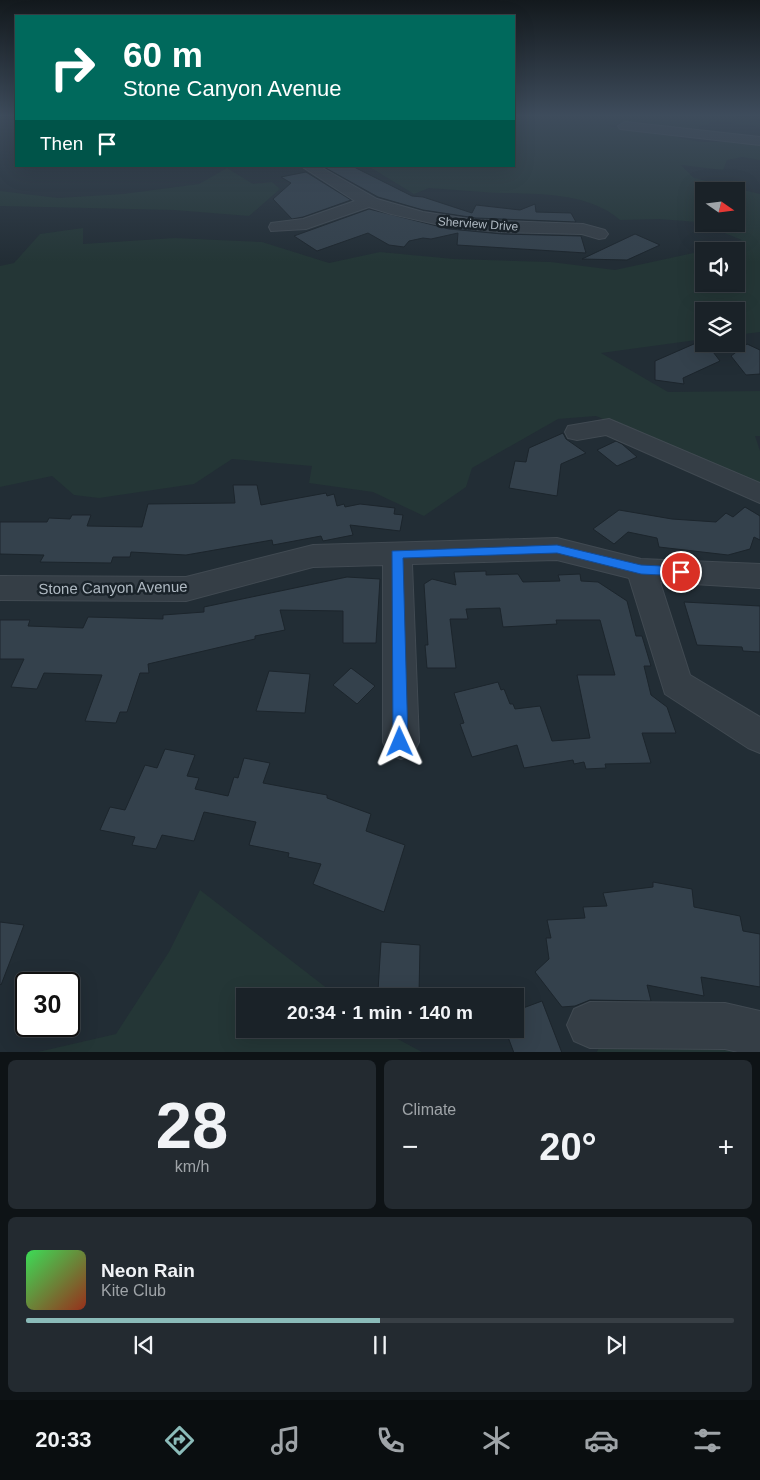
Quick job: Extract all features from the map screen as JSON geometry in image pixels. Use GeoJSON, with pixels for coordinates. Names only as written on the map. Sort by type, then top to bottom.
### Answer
{"type":"FeatureCollection","features":[{"type":"Feature","properties":{"kind":"street","name":"Sherview Drive"},"geometry":{"type":"LineString","coordinates":[[310,167],[369,201],[435,221],[473,226],[583,229],[599,234]]}},
{"type":"Feature","properties":{"kind":"street"},"geometry":{"type":"LineString","coordinates":[[277,227],[306,224],[369,201]]}},
{"type":"Feature","properties":{"kind":"street"},"geometry":{"type":"LineString","coordinates":[[577,432],[609,426],[760,494]]}},
{"type":"Feature","properties":{"kind":"street","name":"Stone Canyon Avenue"},"geometry":{"type":"LineString","coordinates":[[0,588],[186,589],[313,556],[557,549],[641,570],[760,576]]}},
{"type":"Feature","properties":{"kind":"street"},"geometry":{"type":"LineString","coordinates":[[396,554],[400,742]]}},
{"type":"Feature","properties":{"kind":"street"},"geometry":{"type":"LineString","coordinates":[[641,570],[677,684],[760,736]]}},
{"type":"Feature","properties":{"kind":"street"},"geometry":{"type":"LineString","coordinates":[[590,1025],[725,1026],[760,1034]]}},
{"type":"Feature","properties":{"kind":"shaded area"},"geometry":{"type":"Polygon","coordinates":[[[515,164],[725,164],[723,170],[681,165],[694,178],[710,182],[695,182],[695,222],[659,219],[620,220],[606,210],[590,203],[555,195],[429,188],[414,194],[370,167],[515,167],[515,164]]]}},
{"type":"Feature","properties":{"kind":"shaded area"},"geometry":{"type":"Polygon","coordinates":[[[227,168],[253,184],[272,182],[280,189],[249,216],[174,210],[0,206],[0,191],[58,198],[123,194],[199,184],[227,168]]]}},
{"type":"Feature","properties":{"kind":"shaded area"},"geometry":{"type":"Polygon","coordinates":[[[745,190],[760,194],[760,332],[745,334],[745,302],[695,302],[695,340],[601,353],[668,392],[760,391],[760,436],[755,436],[760,451],[760,487],[596,416],[558,419],[472,468],[466,487],[424,516],[373,492],[309,483],[312,466],[232,459],[194,484],[99,498],[74,495],[52,476],[0,487],[0,266],[14,263],[40,234],[83,228],[83,244],[175,238],[262,242],[329,263],[380,252],[454,259],[551,262],[615,270],[695,253],[695,292],[745,292],[745,242],[736,242],[742,240],[722,232],[745,232],[745,190]]]}},
{"type":"Feature","properties":{"kind":"shaded area"},"geometry":{"type":"Polygon","coordinates":[[[200,890],[327,988],[236,988],[236,1038],[396,1038],[422,1052],[38,1052],[116,1034],[169,952],[200,890]]]}},
{"type":"Feature","properties":{"kind":"shaded area"},"geometry":{"type":"Polygon","coordinates":[[[603,1042],[760,1047],[760,1052],[597,1052],[603,1042]]]}},
{"type":"Feature","properties":{"kind":"building"},"geometry":{"type":"Polygon","coordinates":[[[324,167],[354,167],[412,196],[423,197],[472,213],[476,205],[520,210],[535,204],[536,212],[571,213],[576,222],[476,218],[423,210],[378,197],[324,167]]]}},
{"type":"Feature","properties":{"kind":"building"},"geometry":{"type":"Polygon","coordinates":[[[306,172],[351,200],[292,219],[273,199],[291,183],[281,177],[306,172]]]}},
{"type":"Feature","properties":{"kind":"building"},"geometry":{"type":"Polygon","coordinates":[[[369,209],[449,229],[502,234],[581,236],[586,253],[457,245],[458,233],[431,239],[423,238],[409,241],[404,247],[389,245],[368,233],[317,251],[294,236],[369,209]]]}},
{"type":"Feature","properties":{"kind":"building"},"geometry":{"type":"Polygon","coordinates":[[[635,234],[660,245],[627,260],[582,259],[635,234]]]}},
{"type":"Feature","properties":{"kind":"building"},"geometry":{"type":"Polygon","coordinates":[[[695,344],[695,352],[713,352],[720,361],[683,378],[684,384],[655,380],[655,361],[695,344]]]}},
{"type":"Feature","properties":{"kind":"building"},"geometry":{"type":"Polygon","coordinates":[[[747,344],[760,350],[760,374],[746,375],[731,356],[736,352],[745,352],[745,346],[747,344]]]}},
{"type":"Feature","properties":{"kind":"building"},"geometry":{"type":"Polygon","coordinates":[[[563,433],[566,439],[586,453],[561,464],[557,496],[509,488],[515,461],[526,462],[529,448],[563,433]]]}},
{"type":"Feature","properties":{"kind":"building"},"geometry":{"type":"Polygon","coordinates":[[[616,441],[637,457],[617,466],[597,450],[616,441]]]}},
{"type":"Feature","properties":{"kind":"building"},"geometry":{"type":"Polygon","coordinates":[[[233,485],[257,485],[261,505],[326,493],[327,496],[334,494],[337,506],[344,504],[345,507],[360,504],[395,508],[394,514],[403,515],[400,531],[350,525],[353,535],[323,541],[321,536],[273,545],[272,540],[186,555],[131,552],[130,557],[113,557],[111,563],[40,562],[44,555],[0,554],[0,522],[47,522],[49,518],[70,519],[72,515],[91,515],[87,526],[142,527],[148,504],[235,503],[233,485]]]}},
{"type":"Feature","properties":{"kind":"building"},"geometry":{"type":"Polygon","coordinates":[[[745,507],[760,516],[760,540],[754,537],[750,549],[728,555],[659,547],[657,538],[628,532],[614,544],[593,529],[619,510],[672,519],[716,522],[726,513],[733,517],[745,507]]]}},
{"type":"Feature","properties":{"kind":"building"},"geometry":{"type":"Polygon","coordinates":[[[486,571],[486,575],[518,574],[523,582],[560,581],[558,575],[580,574],[581,581],[598,582],[627,601],[636,636],[642,636],[651,666],[644,666],[651,695],[667,707],[676,733],[642,733],[651,763],[605,764],[606,768],[586,769],[584,762],[574,764],[573,760],[524,768],[517,745],[472,757],[460,724],[464,723],[454,693],[498,682],[501,690],[504,689],[510,704],[513,704],[515,709],[540,706],[552,741],[590,738],[577,675],[615,675],[600,620],[556,620],[557,624],[503,627],[500,608],[466,609],[468,619],[450,619],[456,668],[427,668],[425,645],[428,645],[424,584],[432,579],[456,585],[454,572],[486,571]]]}},
{"type":"Feature","properties":{"kind":"building"},"geometry":{"type":"Polygon","coordinates":[[[347,577],[380,579],[376,643],[343,643],[343,611],[280,610],[285,630],[255,636],[255,639],[148,664],[149,673],[140,673],[127,712],[120,712],[116,723],[85,721],[102,675],[44,673],[37,689],[11,687],[24,659],[0,659],[0,620],[30,620],[28,626],[83,628],[88,617],[163,619],[163,615],[204,612],[204,607],[347,577]]]}},
{"type":"Feature","properties":{"kind":"building"},"geometry":{"type":"Polygon","coordinates":[[[684,602],[760,606],[760,652],[743,651],[742,647],[697,645],[684,602]]]}},
{"type":"Feature","properties":{"kind":"building"},"geometry":{"type":"Polygon","coordinates":[[[351,668],[375,686],[357,704],[333,685],[351,668]]]}},
{"type":"Feature","properties":{"kind":"building"},"geometry":{"type":"Polygon","coordinates":[[[269,671],[310,674],[305,713],[256,711],[269,671]]]}},
{"type":"Feature","properties":{"kind":"building"},"geometry":{"type":"Polygon","coordinates":[[[165,749],[195,755],[187,776],[199,778],[195,789],[228,796],[234,777],[238,778],[244,758],[270,763],[263,783],[327,795],[327,798],[371,814],[366,831],[405,845],[384,912],[313,884],[321,864],[288,857],[289,853],[249,845],[256,822],[204,812],[194,841],[162,835],[156,849],[132,845],[135,837],[100,830],[110,807],[125,810],[145,765],[157,768],[165,749]]]}},
{"type":"Feature","properties":{"kind":"building"},"geometry":{"type":"Polygon","coordinates":[[[653,882],[692,889],[694,907],[740,916],[743,931],[760,934],[760,987],[701,977],[704,996],[647,985],[651,1001],[590,1000],[575,1006],[562,1007],[535,972],[549,959],[546,938],[551,938],[547,920],[585,918],[583,907],[607,906],[603,893],[653,887],[653,882]]]}},
{"type":"Feature","properties":{"kind":"building"},"geometry":{"type":"Polygon","coordinates":[[[0,922],[24,925],[1,985],[0,984],[0,922]]]}},
{"type":"Feature","properties":{"kind":"building"},"geometry":{"type":"Polygon","coordinates":[[[381,942],[420,945],[419,988],[378,988],[381,942]]]}},
{"type":"Feature","properties":{"kind":"building"},"geometry":{"type":"Polygon","coordinates":[[[542,1001],[562,1052],[514,1052],[508,1038],[524,1038],[524,1008],[542,1001]]]}},
{"type":"Feature","properties":{"kind":"route"},"geometry":{"type":"LineString","coordinates":[[400,742],[396,554],[557,549],[641,570],[681,572]]}}]}
